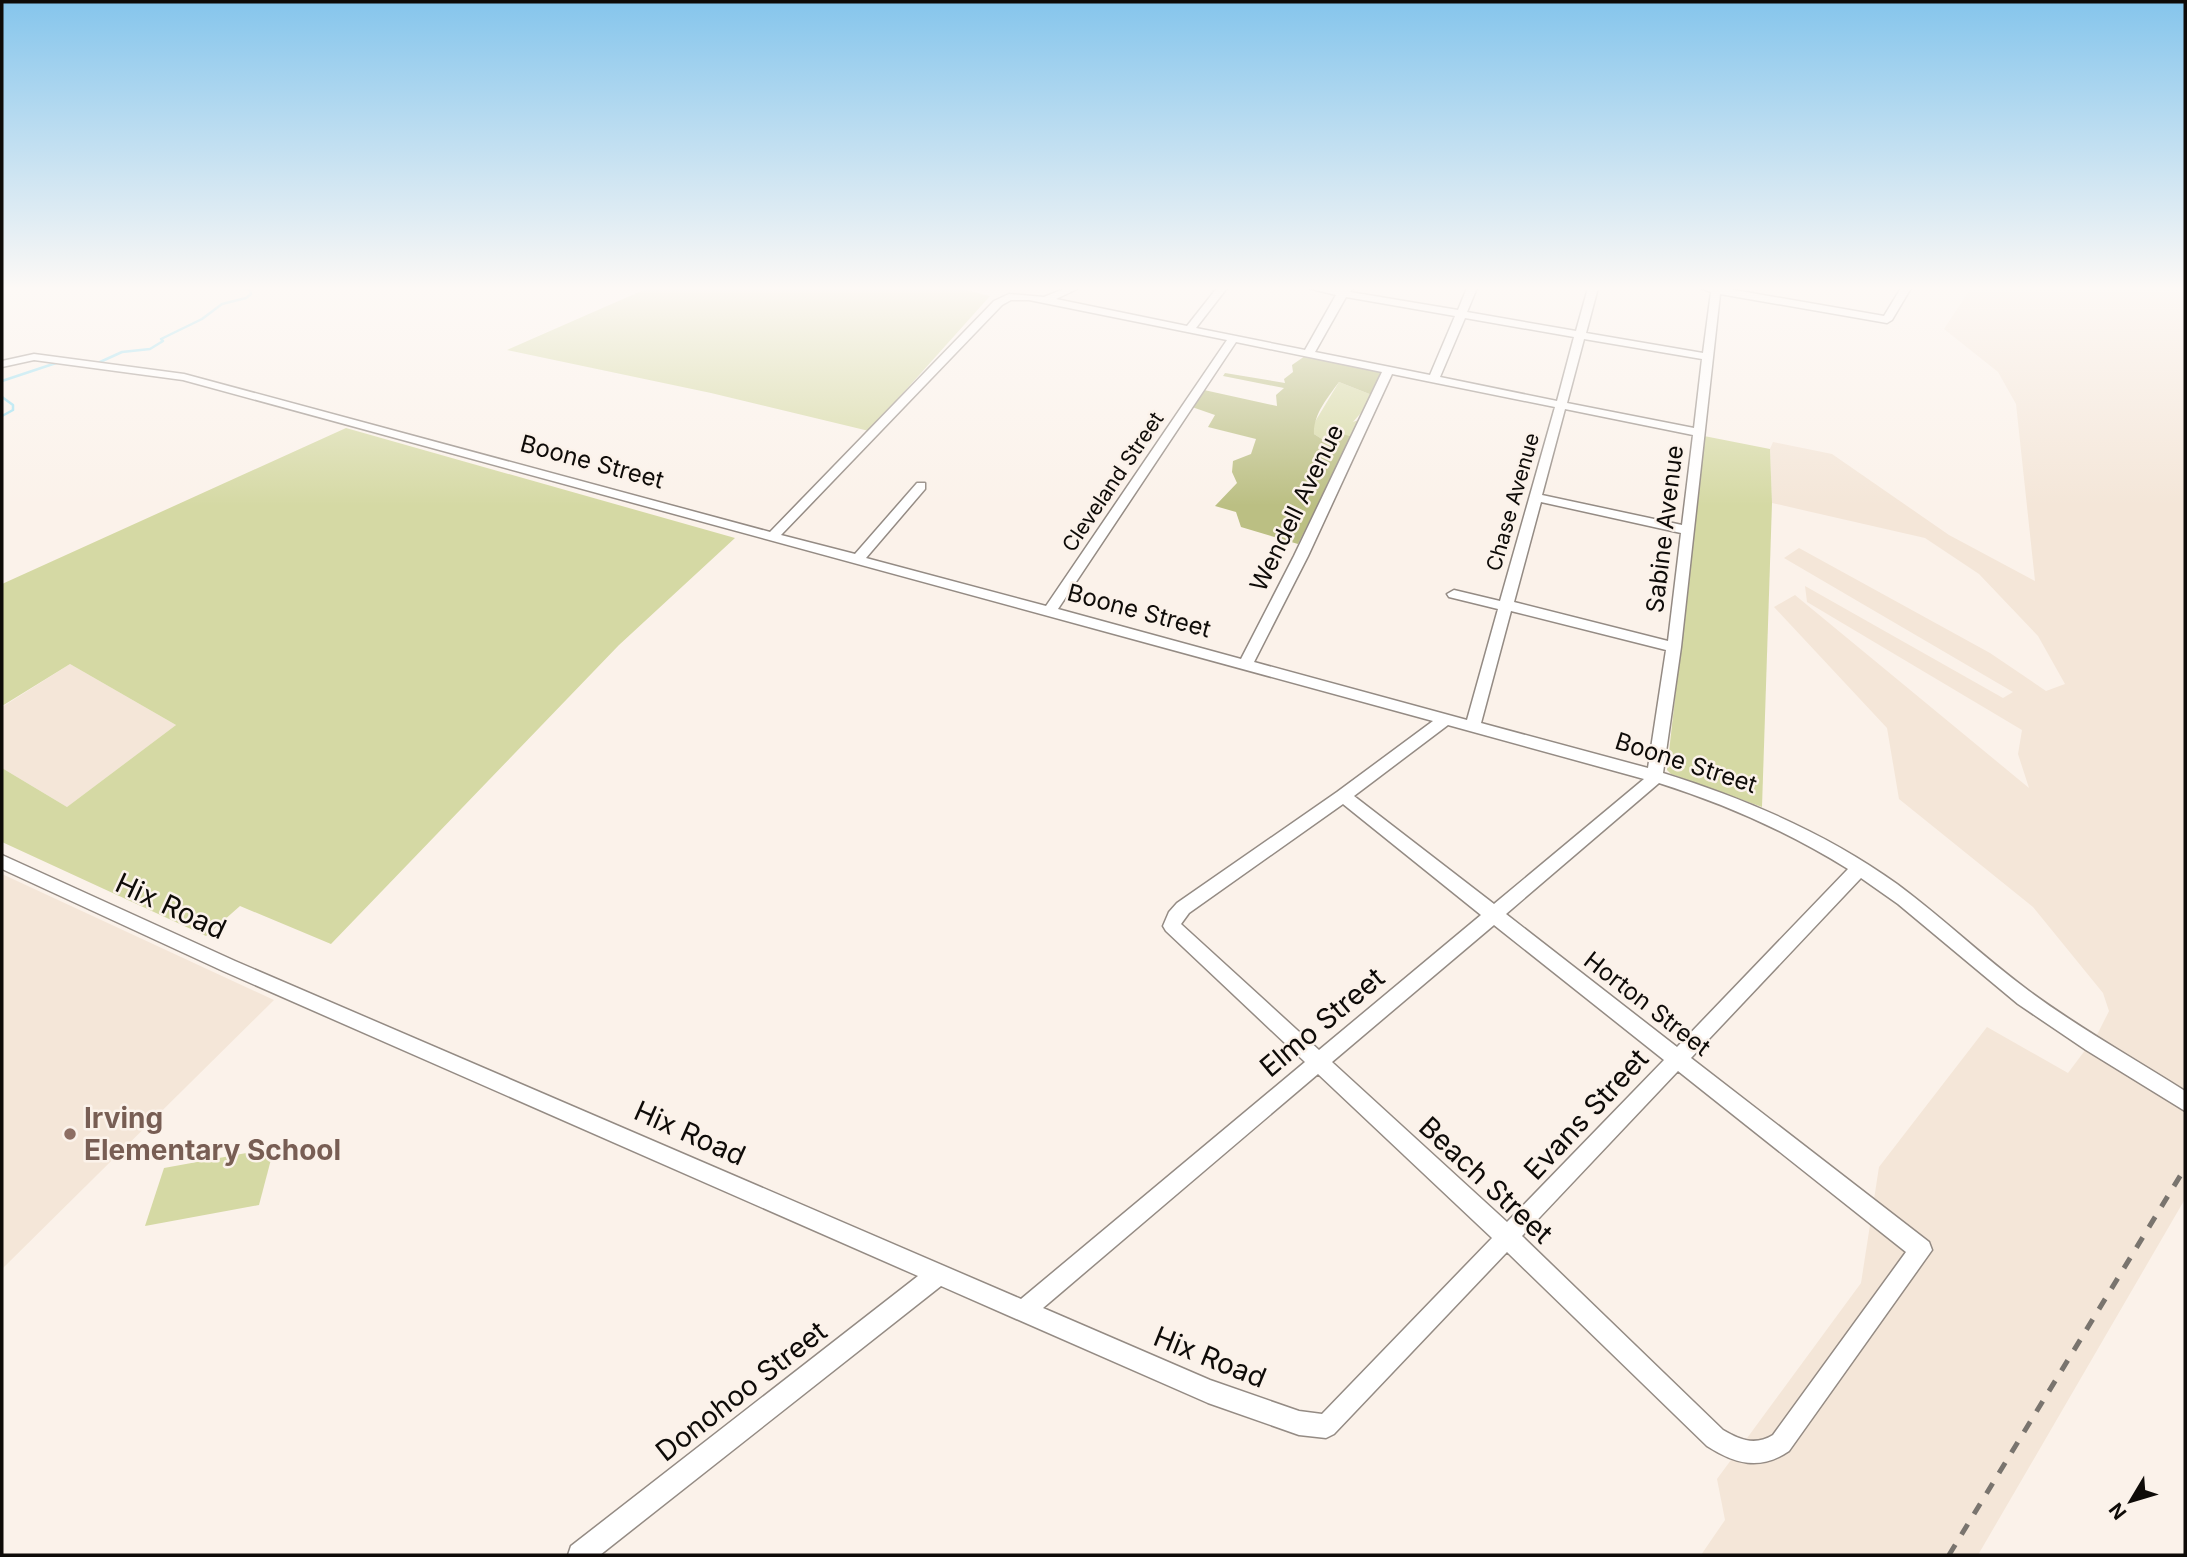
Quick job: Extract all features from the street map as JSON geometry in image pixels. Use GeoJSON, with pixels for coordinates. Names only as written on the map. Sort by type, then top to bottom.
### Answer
{"type":"FeatureCollection","features":[{"type":"Feature","properties":{"kind":"street","name":"Boone Street"},"geometry":{"type":"LineString","coordinates":[[61,361],[184,377],[1655,776],[1751,809],[1790,827],[1860,868],[1914,908],[2004,983],[2185,1102]]}},
{"type":"Feature","properties":{"kind":"street"},"geometry":{"type":"LineString","coordinates":[[772,537],[942,361]]}},
{"type":"Feature","properties":{"kind":"street","name":"Cleveland Street"},"geometry":{"type":"LineString","coordinates":[[1049,611],[1218,361]]}},
{"type":"Feature","properties":{"kind":"street"},"geometry":{"type":"LineString","coordinates":[[1341,361],[1699,433]]}},
{"type":"Feature","properties":{"kind":"street"},"geometry":{"type":"LineString","coordinates":[[1433,380],[1441,361]]}},
{"type":"Feature","properties":{"kind":"street","name":"Chase Avenue"},"geometry":{"type":"LineString","coordinates":[[1473,726],[1574,361]]}},
{"type":"Feature","properties":{"kind":"street","name":"Sabine Avenue"},"geometry":{"type":"LineString","coordinates":[[1655,776],[1674,647],[1708,361]]}},
{"type":"Feature","properties":{"kind":"street","name":"Wendell Avenue"},"geometry":{"type":"LineString","coordinates":[[1245,665],[1301,556],[1388,370]]}},
{"type":"Feature","properties":{"kind":"street"},"geometry":{"type":"LineString","coordinates":[[858,559],[921,486]]}},
{"type":"Feature","properties":{"kind":"street"},"geometry":{"type":"LineString","coordinates":[[1535,497],[1687,530]]}},
{"type":"Feature","properties":{"kind":"street"},"geometry":{"type":"LineString","coordinates":[[1454,594],[1674,647]]}},
{"type":"Feature","properties":{"kind":"street"},"geometry":{"type":"LineString","coordinates":[[1343,796],[1446,719]]}},
{"type":"Feature","properties":{"kind":"street","name":"Elmo Street"},"geometry":{"type":"LineString","coordinates":[[1023,1311],[1650,783],[1655,776]]}},
{"type":"Feature","properties":{"kind":"street","name":"Horton Street"},"geometry":{"type":"LineString","coordinates":[[1343,796],[1921,1250],[1781,1443],[1769,1453]]}},
{"type":"Feature","properties":{"kind":"street","name":"Beach Street"},"geometry":{"type":"LineString","coordinates":[[1343,796],[1183,908],[1172,926],[1508,1238],[1715,1437],[1734,1450],[1753,1455],[1769,1453]]}},
{"type":"Feature","properties":{"kind":"street","name":"Hix Road"},"geometry":{"type":"LineString","coordinates":[[2,862],[229,966],[1208,1391],[1299,1423],[1326,1426],[1353,1398]]}},
{"type":"Feature","properties":{"kind":"street","name":"Evans Street"},"geometry":{"type":"LineString","coordinates":[[1353,1398],[1860,868]]}},
{"type":"Feature","properties":{"kind":"street","name":"Donohoo Street"},"geometry":{"type":"LineString","coordinates":[[580,1555],[938,1274]]}},
{"type":"Feature","properties":{"kind":"shaded area"},"geometry":{"type":"Polygon","coordinates":[[[1984,361],[2185,361],[2185,1199],[1978,1555],[1701,1555],[1725,1520],[1717,1479],[1861,1283],[1879,1167],[1987,1027],[2068,1073],[2098,1033],[2109,1011],[2103,993],[2033,907],[1899,799],[1887,728],[1774,607],[1795,595],[2029,788],[2018,754],[2022,730],[1807,602],[1805,586],[2003,698],[2013,692],[1784,558],[1799,548],[1990,653],[2046,691],[2065,684],[2038,636],[1979,574],[1925,538],[1772,503],[1770,449],[1773,442],[1832,454],[1949,535],[2035,581],[2016,404],[1998,372],[1984,361]]]}},
{"type":"Feature","properties":{"kind":"shaded area"},"geometry":{"type":"Polygon","coordinates":[[[70,664],[176,725],[67,807],[2,768],[2,707],[70,664]]]}},
{"type":"Feature","properties":{"kind":"shaded area","name":"Irving Elementary School"},"geometry":{"type":"Polygon","coordinates":[[[2,874],[274,1000],[2,1269],[2,874]]]}},
{"type":"Feature","properties":{"kind":"green space"},"geometry":{"type":"Polygon","coordinates":[[[558,361],[932,361],[869,431],[711,393],[558,361]]]}},
{"type":"Feature","properties":{"kind":"green space"},"geometry":{"type":"Polygon","coordinates":[[[1298,361],[1329,361],[1378,370],[1382,374],[1372,395],[1339,382],[1319,413],[1314,434],[1325,441],[1337,432],[1352,437],[1298,544],[1241,527],[1236,512],[1215,506],[1237,483],[1232,472],[1233,461],[1251,454],[1256,439],[1208,427],[1215,415],[1192,407],[1204,390],[1277,406],[1276,395],[1284,388],[1223,376],[1225,373],[1285,383],[1284,379],[1293,372],[1292,365],[1298,361]]]}},
{"type":"Feature","properties":{"kind":"green space"},"geometry":{"type":"Polygon","coordinates":[[[1339,382],[1372,395],[1367,406],[1353,422],[1361,419],[1352,437],[1325,441],[1314,434],[1313,425],[1339,382]]]}},
{"type":"Feature","properties":{"kind":"green space"},"geometry":{"type":"Polygon","coordinates":[[[346,428],[735,538],[619,645],[331,944],[240,906],[206,936],[2,842],[2,768],[67,807],[176,725],[70,664],[2,706],[2,584],[346,428]]]}},
{"type":"Feature","properties":{"kind":"green space"},"geometry":{"type":"Polygon","coordinates":[[[1704,436],[1770,449],[1772,503],[1762,807],[1671,774],[1667,770],[1704,436]]]}},
{"type":"Feature","properties":{"kind":"green space"},"geometry":{"type":"Polygon","coordinates":[[[274,1148],[259,1205],[145,1226],[164,1168],[274,1148]]]}},
{"type":"Feature","properties":{"kind":"waterway"},"geometry":{"type":"LineString","coordinates":[[2,381],[56,363]]}},
{"type":"Feature","properties":{"kind":"waterway"},"geometry":{"type":"LineString","coordinates":[[67,364],[93,366]]}},
{"type":"Feature","properties":{"kind":"waterway"},"geometry":{"type":"LineString","coordinates":[[2,397],[13,405],[13,410],[2,416]]}},
{"type":"Feature","properties":{"kind":"railway"},"geometry":{"type":"LineString","coordinates":[[1949,1555],[2185,1168]]}},
{"type":"Feature","properties":{"kind":"place","name":"Irving Elementary School"},"geometry":{"type":"Point","coordinates":[70,1134]}}]}
